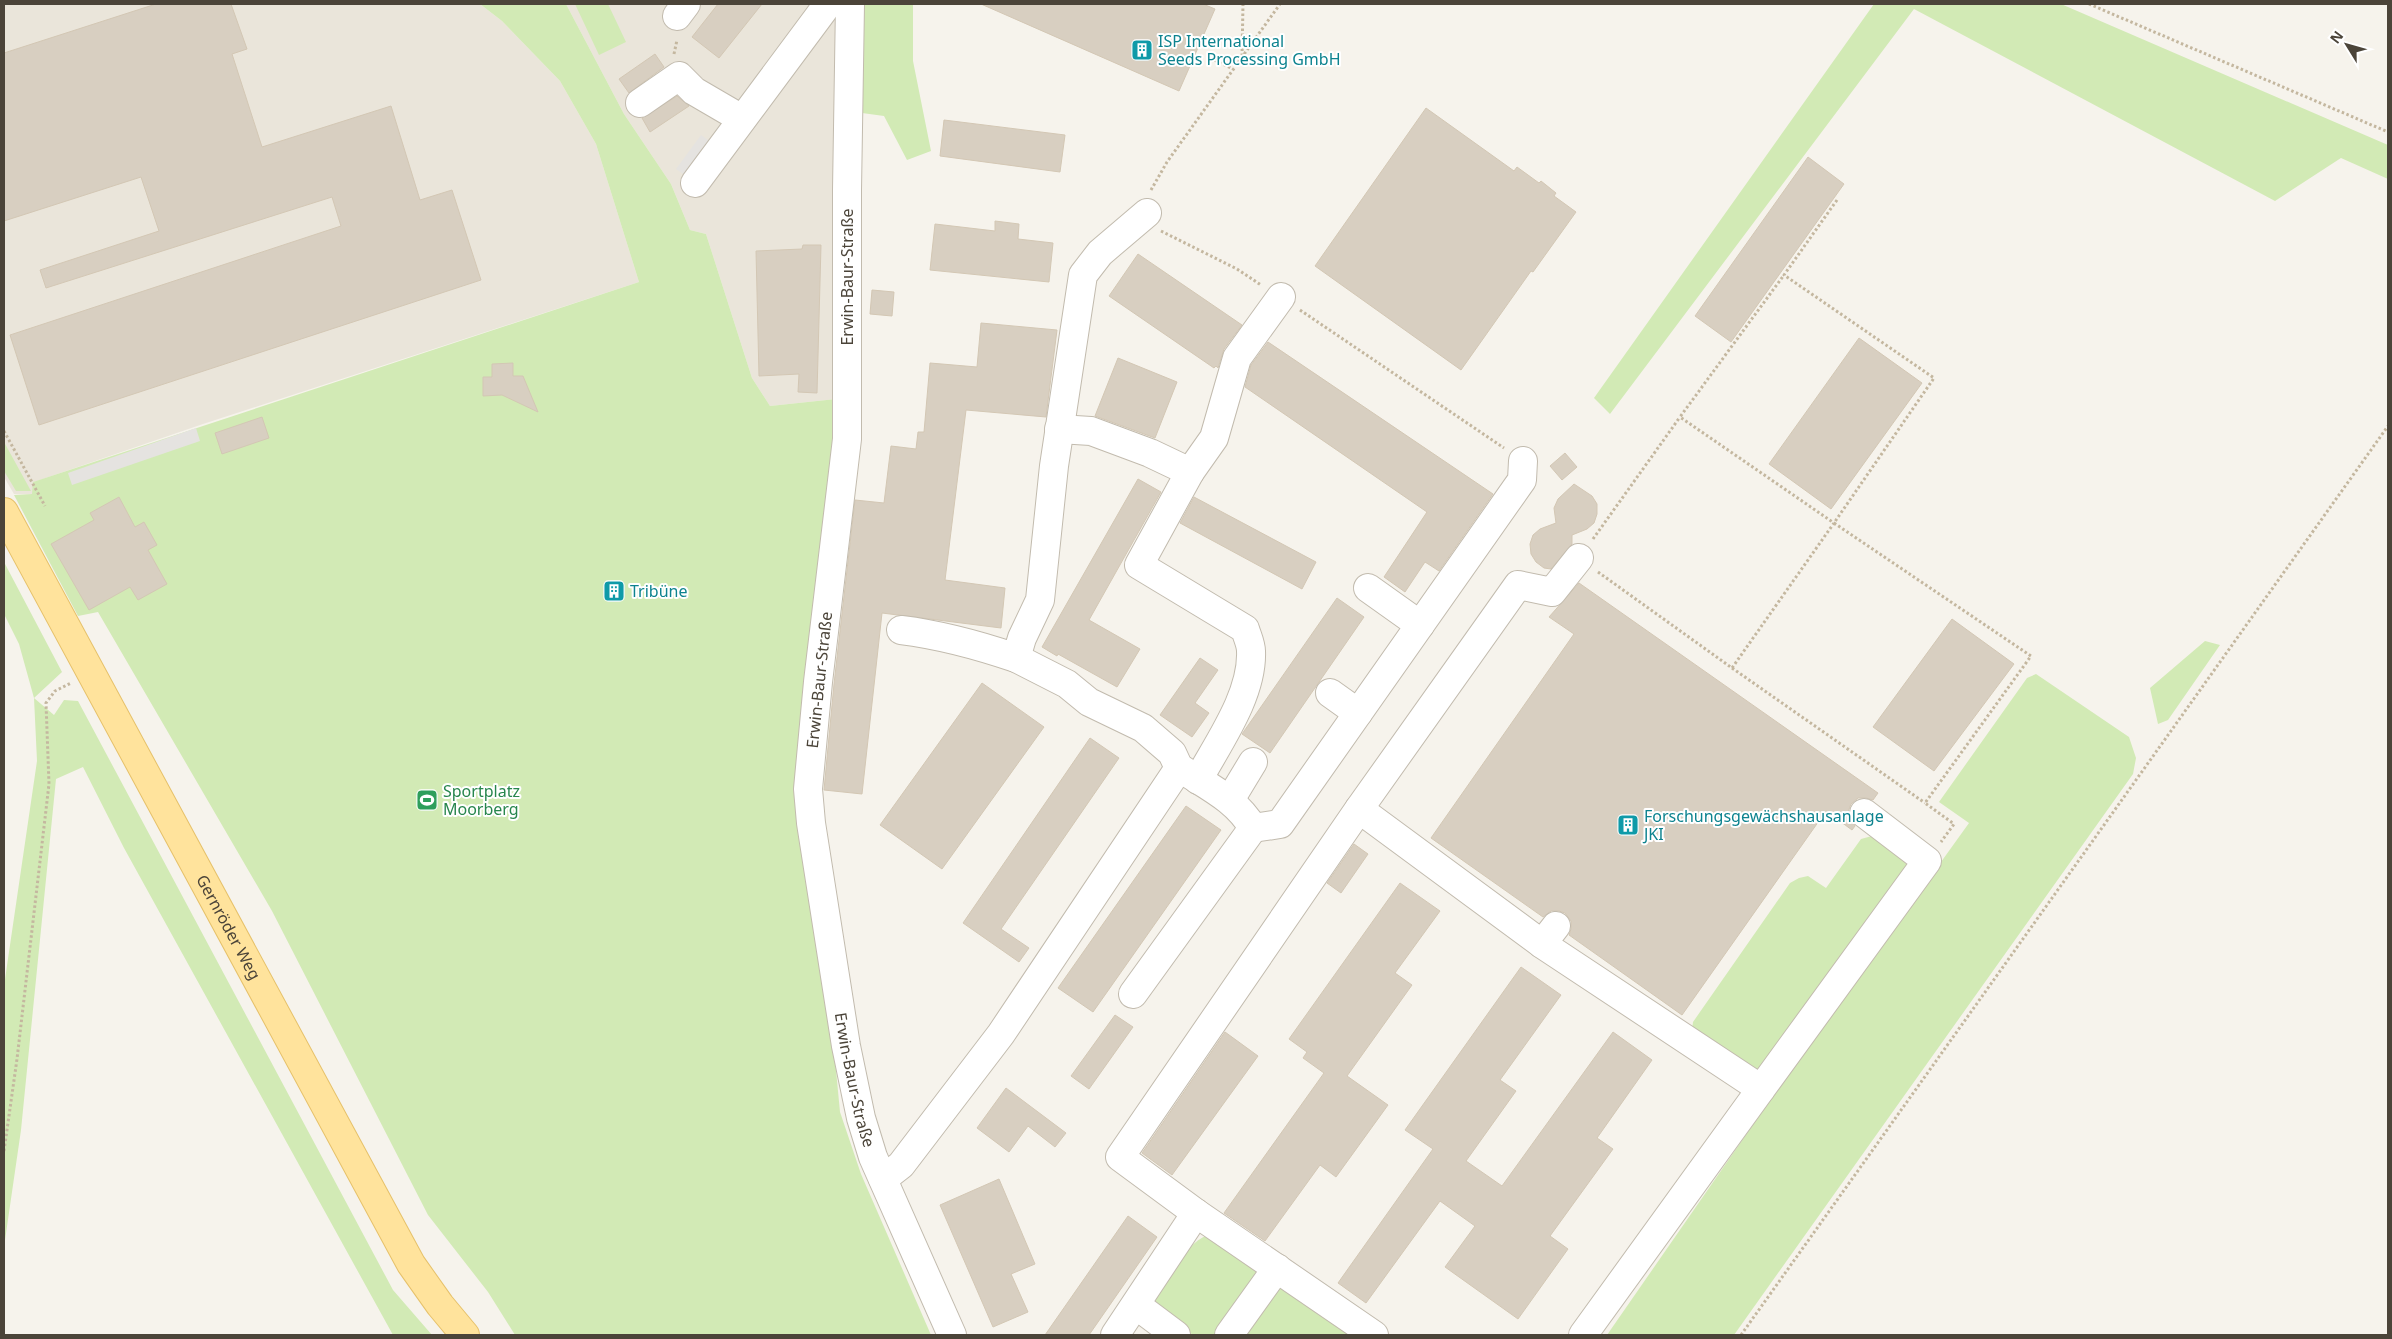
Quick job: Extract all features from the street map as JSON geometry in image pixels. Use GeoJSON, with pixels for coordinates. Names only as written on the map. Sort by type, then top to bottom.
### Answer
{"type":"FeatureCollection","features":[{"type":"Feature","properties":{"kind":"main road","name":"Gernröder Weg"},"geometry":{"type":"LineString","coordinates":[[4,512],[411,1264],[440,1305],[465,1335]]}},
{"type":"Feature","properties":{"kind":"street"},"geometry":{"type":"LineString","coordinates":[[694,183],[828,4]]}},
{"type":"Feature","properties":{"kind":"street","name":"Erwin-Baur-Straße"},"geometry":{"type":"LineString","coordinates":[[850,4],[847,190],[847,439],[818,682],[808,789],[811,823],[846,1046],[861,1118],[883,1178],[952,1335]]}},
{"type":"Feature","properties":{"kind":"street"},"geometry":{"type":"LineString","coordinates":[[640,103],[679,76],[694,91],[742,119]]}},
{"type":"Feature","properties":{"kind":"street"},"geometry":{"type":"LineString","coordinates":[[1016,658],[1022,638],[1040,600],[1059,429],[1083,274],[1100,253],[1147,213]]}},
{"type":"Feature","properties":{"kind":"street"},"geometry":{"type":"LineString","coordinates":[[883,1178],[901,1165],[1001,1034],[1236,710],[1248,676],[1251,650],[1245,629],[1139,566],[1190,472],[1214,438],[1237,358],[1281,297]]}},
{"type":"Feature","properties":{"kind":"street"},"geometry":{"type":"LineString","coordinates":[[1059,429],[1091,431],[1150,452],[1190,472]]}},
{"type":"Feature","properties":{"kind":"street"},"geometry":{"type":"LineString","coordinates":[[1133,994],[1253,828],[1280,824],[1522,480],[1523,461]]}},
{"type":"Feature","properties":{"kind":"street"},"geometry":{"type":"LineString","coordinates":[[1374,1335],[1196,1213],[1120,1157],[1359,810],[1518,585],[1552,592],[1579,558]]}},
{"type":"Feature","properties":{"kind":"street"},"geometry":{"type":"LineString","coordinates":[[1368,588],[1420,625]]}},
{"type":"Feature","properties":{"kind":"street"},"geometry":{"type":"LineString","coordinates":[[901,630],[935,634],[976,644],[1016,658],[1068,684],[1089,702],[1142,728],[1172,753],[1188,774],[1230,800],[1245,815],[1253,828]]}},
{"type":"Feature","properties":{"kind":"street"},"geometry":{"type":"LineString","coordinates":[[1330,693],[1358,713]]}},
{"type":"Feature","properties":{"kind":"street"},"geometry":{"type":"LineString","coordinates":[[1230,800],[1253,762]]}},
{"type":"Feature","properties":{"kind":"street"},"geometry":{"type":"LineString","coordinates":[[1359,810],[1549,935],[1761,1089]]}},
{"type":"Feature","properties":{"kind":"street"},"geometry":{"type":"LineString","coordinates":[[1583,1335],[1927,861],[1864,813]]}},
{"type":"Feature","properties":{"kind":"street"},"geometry":{"type":"LineString","coordinates":[[1115,1335],[1196,1213]]}},
{"type":"Feature","properties":{"kind":"street"},"geometry":{"type":"LineString","coordinates":[[1229,1335],[1277,1268]]}},
{"type":"Feature","properties":{"kind":"street"},"geometry":{"type":"LineString","coordinates":[[1136,1305],[1176,1335]]}},
{"type":"Feature","properties":{"kind":"path"},"geometry":{"type":"LineString","coordinates":[[1242,57],[1243,4]]}},
{"type":"Feature","properties":{"kind":"path"},"geometry":{"type":"LineString","coordinates":[[1280,4],[1167,162],[1150,192],[1147,213],[1160,230],[1237,269],[1523,461]]}},
{"type":"Feature","properties":{"kind":"path"},"geometry":{"type":"LineString","coordinates":[[2090,4],[2388,132]]}},
{"type":"Feature","properties":{"kind":"path"},"geometry":{"type":"LineString","coordinates":[[674,79],[672,70],[681,10]]}},
{"type":"Feature","properties":{"kind":"path"},"geometry":{"type":"LineString","coordinates":[[1210,58],[1233,69]]}},
{"type":"Feature","properties":{"kind":"path"},"geometry":{"type":"LineString","coordinates":[[1837,200],[1579,558],[1954,824],[1927,861]]}},
{"type":"Feature","properties":{"kind":"path"},"geometry":{"type":"LineString","coordinates":[[1732,668],[1934,378],[1784,275]]}},
{"type":"Feature","properties":{"kind":"path"},"geometry":{"type":"LineString","coordinates":[[1680,417],[2030,656],[1925,803]]}},
{"type":"Feature","properties":{"kind":"path"},"geometry":{"type":"LineString","coordinates":[[1742,1335],[2388,426]]}},
{"type":"Feature","properties":{"kind":"path"},"geometry":{"type":"LineString","coordinates":[[4,431],[45,506]]}},
{"type":"Feature","properties":{"kind":"path"},"geometry":{"type":"LineString","coordinates":[[4,1151],[17,1059],[49,784],[46,703],[56,691],[76,681]]}},
{"type":"Feature","properties":{"kind":"shaded area"},"geometry":{"type":"Polygon","coordinates":[[[4,4],[480,4],[502,21],[560,81],[596,144],[639,282],[203,424],[34,482],[33,494],[14,494],[4,477],[4,4]]]}},
{"type":"Feature","properties":{"kind":"shaded area"},"geometry":{"type":"Polygon","coordinates":[[[566,4],[864,4],[859,402],[836,399],[770,406],[752,378],[706,234],[690,230],[671,184],[624,114],[566,4]]]}},
{"type":"Feature","properties":{"kind":"shaded area"},"geometry":{"type":"Polygon","coordinates":[[[701,135],[715,145],[690,179],[676,169],[701,135]]]}},
{"type":"Feature","properties":{"kind":"shaded area"},"geometry":{"type":"Polygon","coordinates":[[[196,428],[200,441],[72,485],[68,473],[196,428]]]}},
{"type":"Feature","properties":{"kind":"green space","name":"Sportplatz Moorberg"},"geometry":{"type":"Polygon","coordinates":[[[480,4],[566,4],[624,114],[671,184],[690,230],[706,234],[752,378],[770,406],[836,399],[800,809],[834,1049],[840,1112],[861,1174],[931,1335],[515,1335],[488,1292],[428,1215],[272,911],[98,612],[78,616],[14,495],[32,494],[33,482],[639,282],[596,144],[560,81],[502,21],[480,4]]]}},
{"type":"Feature","properties":{"kind":"green space"},"geometry":{"type":"Polygon","coordinates":[[[575,4],[608,4],[626,42],[599,55],[575,4]]]}},
{"type":"Feature","properties":{"kind":"green space"},"geometry":{"type":"Polygon","coordinates":[[[864,4],[913,4],[913,61],[931,151],[907,160],[884,116],[862,113],[864,4]]]}},
{"type":"Feature","properties":{"kind":"green space"},"geometry":{"type":"Polygon","coordinates":[[[1874,4],[2061,4],[2388,145],[2388,179],[2341,158],[2275,201],[1914,9],[1610,414],[1594,398],[1874,4]]]}},
{"type":"Feature","properties":{"kind":"green space"},"geometry":{"type":"Polygon","coordinates":[[[4,442],[31,491],[16,491],[4,471],[4,442]]]}},
{"type":"Feature","properties":{"kind":"green space"},"geometry":{"type":"Polygon","coordinates":[[[4,562],[62,672],[34,698],[19,644],[4,614],[4,562]]]}},
{"type":"Feature","properties":{"kind":"green space"},"geometry":{"type":"Polygon","coordinates":[[[2205,641],[2220,645],[2168,720],[2158,724],[2150,688],[2205,641]]]}},
{"type":"Feature","properties":{"kind":"green space"},"geometry":{"type":"Polygon","coordinates":[[[2036,674],[2129,737],[2136,758],[2133,774],[1734,1335],[1607,1335],[1768,1103],[1969,823],[1939,802],[2027,678],[2036,674]]]}},
{"type":"Feature","properties":{"kind":"green space"},"geometry":{"type":"Polygon","coordinates":[[[34,698],[54,715],[64,700],[78,701],[393,1290],[432,1335],[393,1335],[124,848],[83,767],[56,779],[21,1130],[4,1247],[4,986],[37,761],[34,698]]]}},
{"type":"Feature","properties":{"kind":"green space"},"geometry":{"type":"Polygon","coordinates":[[[1872,836],[1912,866],[1758,1071],[1692,1030],[1693,1022],[1790,883],[1808,876],[1826,888],[1861,839],[1872,836]]]}},
{"type":"Feature","properties":{"kind":"green space"},"geometry":{"type":"Polygon","coordinates":[[[1208,1235],[1257,1271],[1258,1279],[1218,1335],[1193,1335],[1156,1307],[1155,1300],[1171,1273],[1192,1245],[1208,1235]]]}},
{"type":"Feature","properties":{"kind":"green space"},"geometry":{"type":"Polygon","coordinates":[[[1277,1286],[1288,1289],[1353,1335],[1237,1335],[1277,1286]]]}},
{"type":"Feature","properties":{"kind":"building"},"geometry":{"type":"Polygon","coordinates":[[[156,4],[231,4],[247,49],[232,54],[262,147],[391,106],[420,200],[452,190],[481,280],[39,425],[10,335],[341,226],[332,197],[46,288],[40,270],[159,231],[141,177],[4,221],[4,53],[156,4]]]}},
{"type":"Feature","properties":{"kind":"building"},"geometry":{"type":"Polygon","coordinates":[[[718,4],[762,4],[719,58],[692,37],[718,4]]]}},
{"type":"Feature","properties":{"kind":"building","name":"ISP International Seeds Processing GmbH"},"geometry":{"type":"Polygon","coordinates":[[[981,4],[1203,4],[1215,9],[1179,91],[981,4]]]}},
{"type":"Feature","properties":{"kind":"building"},"geometry":{"type":"Polygon","coordinates":[[[655,54],[664,67],[629,93],[619,79],[655,54]]]}},
{"type":"Feature","properties":{"kind":"building"},"geometry":{"type":"Polygon","coordinates":[[[677,96],[689,106],[650,132],[642,118],[677,96]]]}},
{"type":"Feature","properties":{"kind":"building"},"geometry":{"type":"Polygon","coordinates":[[[1426,108],[1514,171],[1517,167],[1539,183],[1541,181],[1556,193],[1554,196],[1576,212],[1533,272],[1531,271],[1461,370],[1315,266],[1426,108]]]}},
{"type":"Feature","properties":{"kind":"building"},"geometry":{"type":"Polygon","coordinates":[[[944,120],[1065,135],[1060,172],[940,156],[944,120]]]}},
{"type":"Feature","properties":{"kind":"building"},"geometry":{"type":"Polygon","coordinates":[[[1808,157],[1844,184],[1731,342],[1695,316],[1808,157]]]}},
{"type":"Feature","properties":{"kind":"building"},"geometry":{"type":"Polygon","coordinates":[[[995,221],[1019,224],[1018,239],[1053,243],[1049,282],[930,270],[935,224],[995,231],[995,221]]]}},
{"type":"Feature","properties":{"kind":"building"},"geometry":{"type":"Polygon","coordinates":[[[803,245],[821,245],[817,393],[798,392],[799,374],[759,376],[756,251],[802,249],[803,245]]]}},
{"type":"Feature","properties":{"kind":"building"},"geometry":{"type":"Polygon","coordinates":[[[1138,254],[1242,325],[1224,349],[1218,368],[1216,366],[1214,368],[1109,296],[1138,254]]]}},
{"type":"Feature","properties":{"kind":"building"},"geometry":{"type":"Polygon","coordinates":[[[872,290],[894,292],[892,316],[870,314],[872,290]]]}},
{"type":"Feature","properties":{"kind":"building"},"geometry":{"type":"Polygon","coordinates":[[[981,323],[1057,330],[1046,417],[966,410],[945,580],[1005,588],[1001,628],[882,613],[862,794],[824,790],[855,500],[884,503],[891,446],[916,449],[918,432],[924,432],[930,363],[977,367],[981,323]]]}},
{"type":"Feature","properties":{"kind":"building"},"geometry":{"type":"Polygon","coordinates":[[[1859,338],[1922,383],[1831,509],[1769,464],[1859,338]]]}},
{"type":"Feature","properties":{"kind":"building"},"geometry":{"type":"Polygon","coordinates":[[[1268,342],[1493,494],[1439,571],[1425,562],[1405,592],[1384,577],[1427,512],[1245,387],[1251,365],[1268,342]]]}},
{"type":"Feature","properties":{"kind":"building"},"geometry":{"type":"Polygon","coordinates":[[[1118,358],[1177,382],[1155,438],[1095,416],[1118,358]]]}},
{"type":"Feature","properties":{"kind":"building"},"geometry":{"type":"Polygon","coordinates":[[[513,363],[513,376],[523,376],[538,412],[502,395],[483,396],[483,377],[492,377],[492,364],[513,363]]]}},
{"type":"Feature","properties":{"kind":"building"},"geometry":{"type":"Polygon","coordinates":[[[262,417],[269,438],[222,454],[215,433],[262,417]]]}},
{"type":"Feature","properties":{"kind":"building"},"geometry":{"type":"Polygon","coordinates":[[[1565,453],[1577,467],[1562,480],[1550,466],[1565,453]]]}},
{"type":"Feature","properties":{"kind":"building"},"geometry":{"type":"Polygon","coordinates":[[[1138,479],[1161,492],[1089,620],[1140,649],[1117,687],[1042,647],[1138,479]]]}},
{"type":"Feature","properties":{"kind":"building"},"geometry":{"type":"Polygon","coordinates":[[[1574,484],[1592,496],[1597,504],[1597,514],[1594,523],[1587,529],[1572,535],[1572,544],[1551,569],[1544,568],[1536,562],[1531,554],[1530,544],[1533,535],[1540,529],[1556,523],[1554,508],[1558,499],[1574,484]]]}},
{"type":"Feature","properties":{"kind":"building"},"geometry":{"type":"Polygon","coordinates":[[[119,497],[135,527],[144,522],[157,545],[148,550],[167,584],[138,600],[130,587],[89,610],[51,544],[94,520],[90,513],[119,497]]]}},
{"type":"Feature","properties":{"kind":"building"},"geometry":{"type":"Polygon","coordinates":[[[1194,497],[1316,562],[1302,589],[1180,523],[1194,497]]]}},
{"type":"Feature","properties":{"kind":"building","name":"Forschungsgewächshausanlage JKI"},"geometry":{"type":"Polygon","coordinates":[[[1579,583],[1878,793],[1873,800],[1858,798],[1851,804],[1848,812],[1855,826],[1852,830],[1826,811],[1682,1015],[1569,935],[1571,921],[1565,913],[1551,911],[1543,917],[1431,838],[1574,634],[1549,617],[1579,583]]]}},
{"type":"Feature","properties":{"kind":"building"},"geometry":{"type":"Polygon","coordinates":[[[1337,598],[1364,617],[1270,753],[1242,734],[1337,598]]]}},
{"type":"Feature","properties":{"kind":"building"},"geometry":{"type":"Polygon","coordinates":[[[1952,619],[2014,664],[1934,771],[1873,727],[1952,619]]]}},
{"type":"Feature","properties":{"kind":"building"},"geometry":{"type":"Polygon","coordinates":[[[1200,658],[1218,670],[1195,703],[1209,713],[1192,737],[1160,715],[1200,658]]]}},
{"type":"Feature","properties":{"kind":"building"},"geometry":{"type":"Polygon","coordinates":[[[982,683],[1044,727],[942,869],[880,825],[982,683]]]}},
{"type":"Feature","properties":{"kind":"building"},"geometry":{"type":"Polygon","coordinates":[[[1090,738],[1119,758],[1001,929],[1029,948],[1019,962],[963,923],[1090,738]]]}},
{"type":"Feature","properties":{"kind":"building"},"geometry":{"type":"Polygon","coordinates":[[[1186,806],[1221,830],[1093,1012],[1058,988],[1186,806]]]}},
{"type":"Feature","properties":{"kind":"building"},"geometry":{"type":"Polygon","coordinates":[[[1354,844],[1368,854],[1341,893],[1327,883],[1354,844]]]}},
{"type":"Feature","properties":{"kind":"building"},"geometry":{"type":"Polygon","coordinates":[[[1400,883],[1440,911],[1395,973],[1412,985],[1347,1076],[1388,1105],[1336,1177],[1320,1165],[1265,1241],[1224,1213],[1324,1073],[1303,1058],[1307,1052],[1289,1039],[1400,883]]]}},
{"type":"Feature","properties":{"kind":"building"},"geometry":{"type":"Polygon","coordinates":[[[1521,967],[1561,995],[1500,1080],[1516,1091],[1466,1161],[1502,1186],[1613,1032],[1652,1060],[1597,1138],[1613,1149],[1550,1236],[1568,1249],[1518,1319],[1445,1267],[1475,1226],[1440,1201],[1366,1303],[1338,1283],[1433,1149],[1405,1130],[1521,967]]]}},
{"type":"Feature","properties":{"kind":"building"},"geometry":{"type":"Polygon","coordinates":[[[1115,1015],[1133,1027],[1089,1089],[1071,1076],[1115,1015]]]}},
{"type":"Feature","properties":{"kind":"building"},"geometry":{"type":"Polygon","coordinates":[[[1225,1032],[1258,1056],[1172,1175],[1142,1153],[1225,1032]]]}},
{"type":"Feature","properties":{"kind":"building"},"geometry":{"type":"Polygon","coordinates":[[[1006,1088],[1066,1133],[1055,1147],[1028,1126],[1009,1152],[977,1128],[1006,1088]]]}},
{"type":"Feature","properties":{"kind":"building"},"geometry":{"type":"Polygon","coordinates":[[[999,1179],[1035,1264],[1011,1274],[1028,1312],[993,1327],[940,1205],[999,1179]]]}},
{"type":"Feature","properties":{"kind":"building"},"geometry":{"type":"Polygon","coordinates":[[[1128,1216],[1157,1237],[1089,1335],[1045,1335],[1128,1216]]]}},
{"type":"Feature","properties":{"kind":"place","name":"ISP International Seeds Processing GmbH"},"geometry":{"type":"Point","coordinates":[1142,50]}},
{"type":"Feature","properties":{"kind":"place","name":"Tribüne"},"geometry":{"type":"Point","coordinates":[614,591]}},
{"type":"Feature","properties":{"kind":"place","name":"Sportplatz Moorberg"},"geometry":{"type":"Point","coordinates":[427,800]}},
{"type":"Feature","properties":{"kind":"place","name":"Forschungsgewächshausanlage JKI"},"geometry":{"type":"Point","coordinates":[1628,825]}}]}
